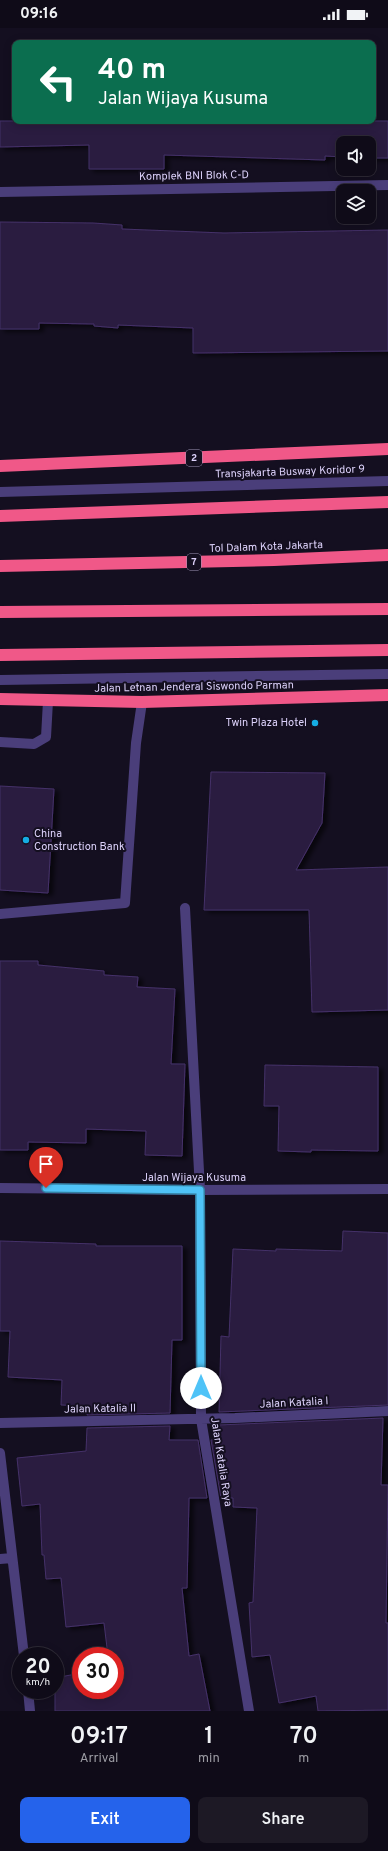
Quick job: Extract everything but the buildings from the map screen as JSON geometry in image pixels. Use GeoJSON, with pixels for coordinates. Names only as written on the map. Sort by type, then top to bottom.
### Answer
{"type":"FeatureCollection","features":[{"type":"Feature","properties":{"kind":"highway","name":"2"},"geometry":{"type":"LineString","coordinates":[[0,466],[388,449]]}},
{"type":"Feature","properties":{"kind":"highway"},"geometry":{"type":"LineString","coordinates":[[0,516],[388,502]]}},
{"type":"Feature","properties":{"kind":"highway","name":"Tol Dalam Kota Jakarta"},"geometry":{"type":"LineString","coordinates":[[0,566],[274,560],[388,555]]}},
{"type":"Feature","properties":{"kind":"highway"},"geometry":{"type":"LineString","coordinates":[[0,612],[388,609]]}},
{"type":"Feature","properties":{"kind":"highway"},"geometry":{"type":"LineString","coordinates":[[0,655],[259,650],[388,650]]}},
{"type":"Feature","properties":{"kind":"highway","name":"Jalan Letnan Jenderal Siswondo Parman"},"geometry":{"type":"LineString","coordinates":[[0,699],[142,702],[388,695]]}},
{"type":"Feature","properties":{"kind":"street","name":"Komplek BNI Blok C-D"},"geometry":{"type":"LineString","coordinates":[[0,192],[388,184]]}},
{"type":"Feature","properties":{"kind":"street","name":"Transjakarta Busway Koridor 9"},"geometry":{"type":"LineString","coordinates":[[0,492],[388,481]]}},
{"type":"Feature","properties":{"kind":"street"},"geometry":{"type":"LineString","coordinates":[[0,680],[388,674]]}},
{"type":"Feature","properties":{"kind":"street"},"geometry":{"type":"LineString","coordinates":[[0,742],[34,744],[46,737],[48,701]]}},
{"type":"Feature","properties":{"kind":"street"},"geometry":{"type":"LineString","coordinates":[[0,914],[125,903],[136,743],[142,702]]}},
{"type":"Feature","properties":{"kind":"street","name":"Jalan Katalia Raya"},"geometry":{"type":"LineString","coordinates":[[185,908],[200,1190],[201,1419],[249,1711]]}},
{"type":"Feature","properties":{"kind":"street","name":"Jalan Wijaya Kusuma"},"geometry":{"type":"LineString","coordinates":[[0,1188],[200,1190],[388,1189]]}},
{"type":"Feature","properties":{"kind":"street","name":"Jalan Katalia I"},"geometry":{"type":"LineString","coordinates":[[201,1419],[388,1411]]}},
{"type":"Feature","properties":{"kind":"street","name":"Jalan Katalia II"},"geometry":{"type":"LineString","coordinates":[[0,1423],[201,1419]]}},
{"type":"Feature","properties":{"kind":"street"},"geometry":{"type":"LineString","coordinates":[[0,1453],[23,1647]]}},
{"type":"Feature","properties":{"kind":"street"},"geometry":{"type":"LineString","coordinates":[[0,1559],[12,1558]]}},
{"type":"Feature","properties":{"kind":"street"},"geometry":{"type":"LineString","coordinates":[[29,1699],[30,1711]]}},
{"type":"Feature","properties":{"kind":"place","name":"Twin Plaza Hotel"},"geometry":{"type":"Point","coordinates":[315,723]}},
{"type":"Feature","properties":{"kind":"place","name":"China Construction Bank"},"geometry":{"type":"Point","coordinates":[26,840]}},
{"type":"Feature","properties":{"kind":"route"},"geometry":{"type":"LineString","coordinates":[[46,1188],[200,1190],[201,1388]]}}]}
